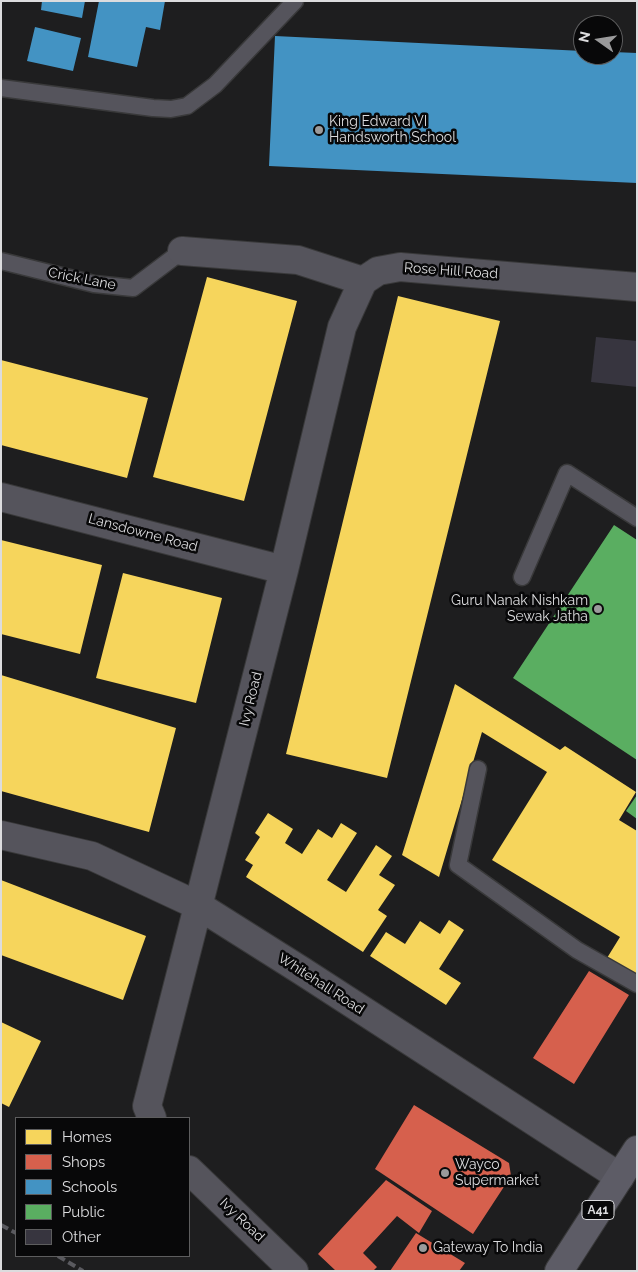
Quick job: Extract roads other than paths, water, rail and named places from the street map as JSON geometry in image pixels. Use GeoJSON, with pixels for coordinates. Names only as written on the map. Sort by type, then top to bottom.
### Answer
{"type":"FeatureCollection","features":[{"type":"Feature","properties":{"kind":"highway","name":"A41"},"geometry":{"type":"LineString","coordinates":[[559,1271],[637,1150]]}},
{"type":"Feature","properties":{"kind":"street"},"geometry":{"type":"LineString","coordinates":[[182,251],[298,260],[363,281]]}},
{"type":"Feature","properties":{"kind":"street","name":"Rose Hill Road"},"geometry":{"type":"LineString","coordinates":[[363,281],[378,271],[400,267],[637,287]]}},
{"type":"Feature","properties":{"kind":"street","name":"Ivy Road"},"geometry":{"type":"LineString","coordinates":[[152,1117],[147,1106],[284,570],[342,327],[363,281]]}},
{"type":"Feature","properties":{"kind":"street","name":"Lansdowne Road"},"geometry":{"type":"LineString","coordinates":[[1,496],[284,570]]}},
{"type":"Feature","properties":{"kind":"street","name":"Whitehall Road"},"geometry":{"type":"LineString","coordinates":[[1,835],[92,856],[198,906],[620,1177]]}},
{"type":"Feature","properties":{"kind":"street","name":"Ivy Road"},"geometry":{"type":"LineString","coordinates":[[190,1171],[294,1271]]}},
{"type":"Feature","properties":{"kind":"lane"},"geometry":{"type":"LineString","coordinates":[[1,88],[153,108],[187,106],[216,85],[295,1]]}},
{"type":"Feature","properties":{"kind":"lane","name":"Crick Lane"},"geometry":{"type":"LineString","coordinates":[[1,261],[94,284],[133,288],[182,251]]}},
{"type":"Feature","properties":{"kind":"lane"},"geometry":{"type":"LineString","coordinates":[[522,577],[567,473],[637,518]]}},
{"type":"Feature","properties":{"kind":"lane"},"geometry":{"type":"LineString","coordinates":[[478,769],[458,865],[577,950],[637,984]]}},
{"type":"Feature","properties":{"kind":"railway"},"geometry":{"type":"LineString","coordinates":[[1,1225],[15,1232]]}},
{"type":"Feature","properties":{"kind":"railway"},"geometry":{"type":"LineString","coordinates":[[60,1257],[83,1271]]}},
{"type":"Feature","properties":{"kind":"place","name":"King Edward VI Handsworth School"},"geometry":{"type":"Point","coordinates":[319,130]}},
{"type":"Feature","properties":{"kind":"place","name":"Guru Nanak Nishkam Sewak Jatha"},"geometry":{"type":"Point","coordinates":[598,609]}},
{"type":"Feature","properties":{"kind":"place","name":"Wayco Supermarket"},"geometry":{"type":"Point","coordinates":[445,1173]}},
{"type":"Feature","properties":{"kind":"place","name":"Gateway To India"},"geometry":{"type":"Point","coordinates":[423,1248]}}]}
